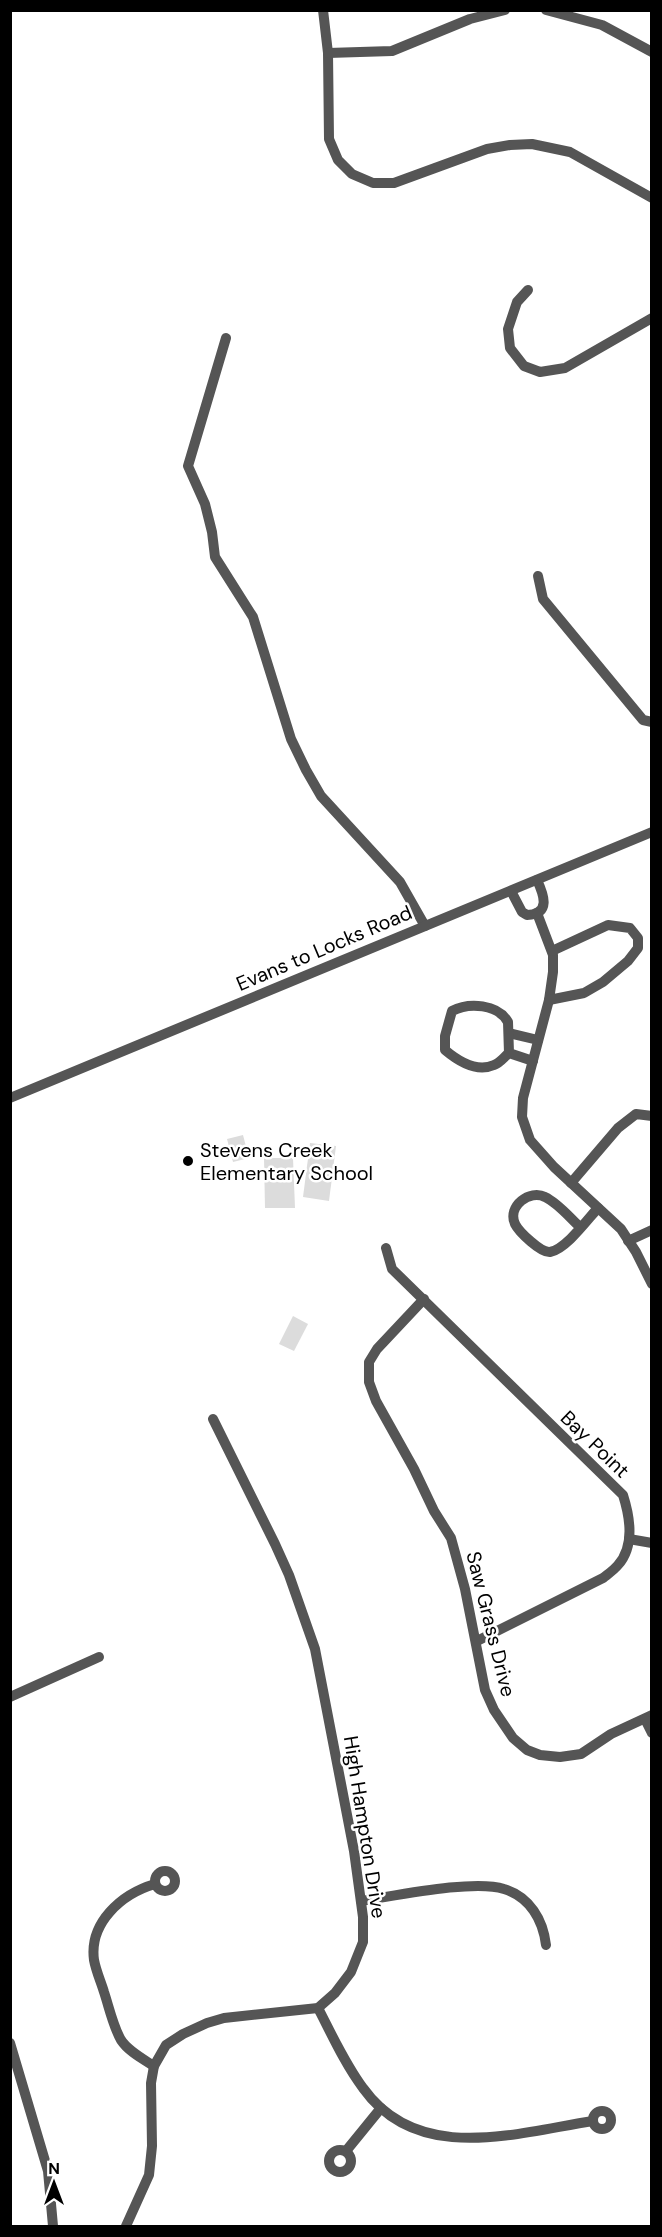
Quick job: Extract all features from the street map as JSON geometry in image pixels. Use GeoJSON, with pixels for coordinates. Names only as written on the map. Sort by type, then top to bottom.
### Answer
{"type":"FeatureCollection","features":[{"type":"Feature","properties":{"kind":"street"},"geometry":{"type":"LineString","coordinates":[[323,10],[328,53],[329,139],[338,160],[352,174],[374,183],[394,183],[487,149],[532,144],[570,152],[651,198]]}},
{"type":"Feature","properties":{"kind":"street"},"geometry":{"type":"LineString","coordinates":[[328,53],[392,51],[470,19],[505,10]]}},
{"type":"Feature","properties":{"kind":"street"},"geometry":{"type":"LineString","coordinates":[[546,10],[602,25],[651,52]]}},
{"type":"Feature","properties":{"kind":"street"},"geometry":{"type":"LineString","coordinates":[[528,290],[517,302],[508,329],[510,348],[524,366],[540,372],[565,368],[651,318]]}},
{"type":"Feature","properties":{"kind":"street"},"geometry":{"type":"LineString","coordinates":[[226,338],[188,466],[205,504],[216,557],[253,617],[291,739],[316,788],[400,882],[425,926]]}},
{"type":"Feature","properties":{"kind":"street"},"geometry":{"type":"LineString","coordinates":[[538,576],[543,599],[643,720],[651,722]]}},
{"type":"Feature","properties":{"kind":"street","name":"Evans to Locks Road"},"geometry":{"type":"LineString","coordinates":[[10,1098],[651,831]]}},
{"type":"Feature","properties":{"kind":"street"},"geometry":{"type":"LineString","coordinates":[[511,891],[522,912],[527,915],[537,913],[544,904],[543,893],[537,880]]}},
{"type":"Feature","properties":{"kind":"street"},"geometry":{"type":"LineString","coordinates":[[537,913],[552,951],[553,972],[549,1000],[523,1098],[522,1117],[530,1140],[571,1183],[621,1229],[651,1284]]}},
{"type":"Feature","properties":{"kind":"street"},"geometry":{"type":"LineString","coordinates":[[549,1000],[584,993],[603,982],[628,961],[638,948],[638,938],[630,928],[608,925],[552,951]]}},
{"type":"Feature","properties":{"kind":"street"},"geometry":{"type":"LineString","coordinates":[[460,1007],[484,1007],[498,1012],[508,1022],[509,1053],[496,1065],[484,1069],[455,1059],[445,1050],[452,1011],[460,1007]]}},
{"type":"Feature","properties":{"kind":"street"},"geometry":{"type":"LineString","coordinates":[[509,1033],[538,1040]]}},
{"type":"Feature","properties":{"kind":"street"},"geometry":{"type":"LineString","coordinates":[[509,1053],[533,1061]]}},
{"type":"Feature","properties":{"kind":"street"},"geometry":{"type":"LineString","coordinates":[[571,1183],[618,1128],[636,1114],[651,1116]]}},
{"type":"Feature","properties":{"kind":"street"},"geometry":{"type":"LineString","coordinates":[[580,1227],[546,1197],[536,1193],[527,1196],[517,1206],[514,1216],[515,1224],[540,1250],[549,1252],[561,1248],[598,1208]]}},
{"type":"Feature","properties":{"kind":"street"},"geometry":{"type":"LineString","coordinates":[[628,1241],[651,1230]]}},
{"type":"Feature","properties":{"kind":"street","name":"Bay Point"},"geometry":{"type":"LineString","coordinates":[[386,1248],[392,1269],[623,1495],[628,1512],[626,1549],[618,1565],[603,1578],[477,1641]]}},
{"type":"Feature","properties":{"kind":"street","name":"Saw Grass Drive"},"geometry":{"type":"LineString","coordinates":[[424,1299],[377,1349],[369,1362],[369,1382],[376,1401],[414,1469],[434,1511],[451,1538],[477,1641],[485,1690],[494,1710],[513,1738],[527,1750],[540,1755],[560,1757],[581,1754],[611,1734],[648,1717]]}},
{"type":"Feature","properties":{"kind":"street","name":"High Hampton Drive"},"geometry":{"type":"LineString","coordinates":[[213,1419],[289,1575],[315,1648],[354,1851],[361,1901],[363,1942],[351,1972],[335,1993],[318,2008]]}},
{"type":"Feature","properties":{"kind":"street"},"geometry":{"type":"LineString","coordinates":[[628,1539],[651,1543]]}},
{"type":"Feature","properties":{"kind":"street"},"geometry":{"type":"LineString","coordinates":[[10,1697],[99,1657]]}},
{"type":"Feature","properties":{"kind":"street"},"geometry":{"type":"LineString","coordinates":[[648,1717],[651,1733]]}},
{"type":"Feature","properties":{"kind":"street"},"geometry":{"type":"LineString","coordinates":[[153,2066],[135,2054],[121,2040],[94,1961],[94,1939],[102,1920],[116,1906],[141,1888],[155,1884]]}},
{"type":"Feature","properties":{"kind":"street"},"geometry":{"type":"LineString","coordinates":[[361,1901],[464,1887],[504,1889],[531,1906],[541,1920],[546,1945]]}},
{"type":"Feature","properties":{"kind":"street"},"geometry":{"type":"LineString","coordinates":[[126,2226],[149,2175],[152,2146],[153,2066],[166,2045],[183,2034],[224,2018],[318,2008],[363,2089],[381,2108],[406,2126],[435,2136],[458,2139],[487,2137],[593,2121]]}},
{"type":"Feature","properties":{"kind":"street"},"geometry":{"type":"LineString","coordinates":[[10,2043],[48,2171],[53,2226]]}},
{"type":"Feature","properties":{"kind":"street"},"geometry":{"type":"LineString","coordinates":[[346,2151],[381,2108]]}},
{"type":"Feature","properties":{"kind":"shaded area"},"geometry":{"type":"Polygon","coordinates":[[[243,1135],[249,1158],[233,1162],[227,1139],[243,1135]]]}},
{"type":"Feature","properties":{"kind":"shaded area"},"geometry":{"type":"Polygon","coordinates":[[[310,1143],[336,1146],[329,1201],[303,1197],[310,1143]]]}},
{"type":"Feature","properties":{"kind":"shaded area"},"geometry":{"type":"Polygon","coordinates":[[[264,1158],[293,1158],[295,1208],[265,1208],[264,1158]]]}},
{"type":"Feature","properties":{"kind":"shaded area"},"geometry":{"type":"Polygon","coordinates":[[[293,1316],[308,1324],[294,1351],[279,1344],[293,1316]]]}},
{"type":"Feature","properties":{"kind":"place","name":"Stevens Creek Elementary School"},"geometry":{"type":"Point","coordinates":[188,1161]}}]}
